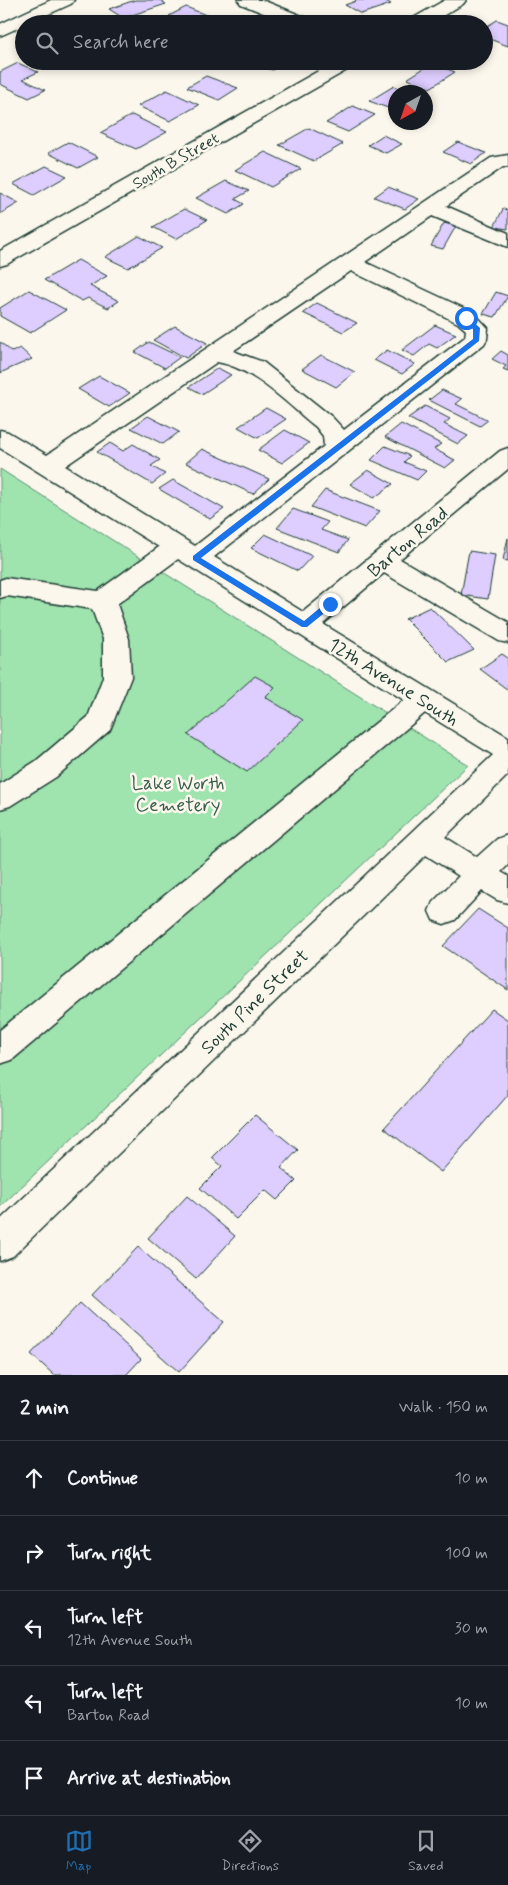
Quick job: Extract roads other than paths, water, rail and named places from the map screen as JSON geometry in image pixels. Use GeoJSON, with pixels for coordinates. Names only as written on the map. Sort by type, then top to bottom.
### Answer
{"type":"FeatureCollection","features":[{"type":"Feature","properties":{"kind":"street"},"geometry":{"type":"LineString","coordinates":[[34,15],[65,0]]}},
{"type":"Feature","properties":{"kind":"street"},"geometry":{"type":"LineString","coordinates":[[247,0],[284,15]]}},
{"type":"Feature","properties":{"kind":"street"},"geometry":{"type":"LineString","coordinates":[[431,15],[457,0]]}},
{"type":"Feature","properties":{"kind":"street"},"geometry":{"type":"LineString","coordinates":[[0,31],[15,24]]}},
{"type":"Feature","properties":{"kind":"street","name":"South B Street"},"geometry":{"type":"LineString","coordinates":[[0,260],[334,70]]}},
{"type":"Feature","properties":{"kind":"street"},"geometry":{"type":"LineString","coordinates":[[48,466],[430,207],[498,162],[508,161]]}},
{"type":"Feature","properties":{"kind":"street"},"geometry":{"type":"LineString","coordinates":[[430,207],[508,242]]}},
{"type":"Feature","properties":{"kind":"street"},"geometry":{"type":"LineString","coordinates":[[0,589],[6,587],[104,601],[187,552],[336,449],[476,339],[477,328],[466,318],[348,262]]}},
{"type":"Feature","properties":{"kind":"street"},"geometry":{"type":"LineString","coordinates":[[212,355],[233,358],[255,367],[324,422],[335,435],[336,449]]}},
{"type":"Feature","properties":{"kind":"street","name":"12th Avenue South"},"geometry":{"type":"LineString","coordinates":[[0,437],[508,751]]}},
{"type":"Feature","properties":{"kind":"street","name":"Barton Road"},"geometry":{"type":"LineString","coordinates":[[305,625],[383,561],[498,478],[508,456]]}},
{"type":"Feature","properties":{"kind":"street"},"geometry":{"type":"LineString","coordinates":[[383,561],[508,634]]}},
{"type":"Feature","properties":{"kind":"street"},"geometry":{"type":"LineString","coordinates":[[0,798],[46,769],[100,723],[118,677],[116,638],[104,601]]}},
{"type":"Feature","properties":{"kind":"street"},"geometry":{"type":"LineString","coordinates":[[0,1050],[423,699]]}},
{"type":"Feature","properties":{"kind":"street","name":"South Pine Street"},"geometry":{"type":"LineString","coordinates":[[0,1244],[508,758]]}},
{"type":"Feature","properties":{"kind":"street"},"geometry":{"type":"LineString","coordinates":[[424,839],[508,891]]}},
{"type":"Feature","properties":{"kind":"street"},"geometry":{"type":"LineString","coordinates":[[444,911],[480,872],[508,847]]}},
{"type":"Feature","properties":{"kind":"park label","name":"Lake Worth Cemetery"},"geometry":{"type":"Point","coordinates":[178,793]}}]}
